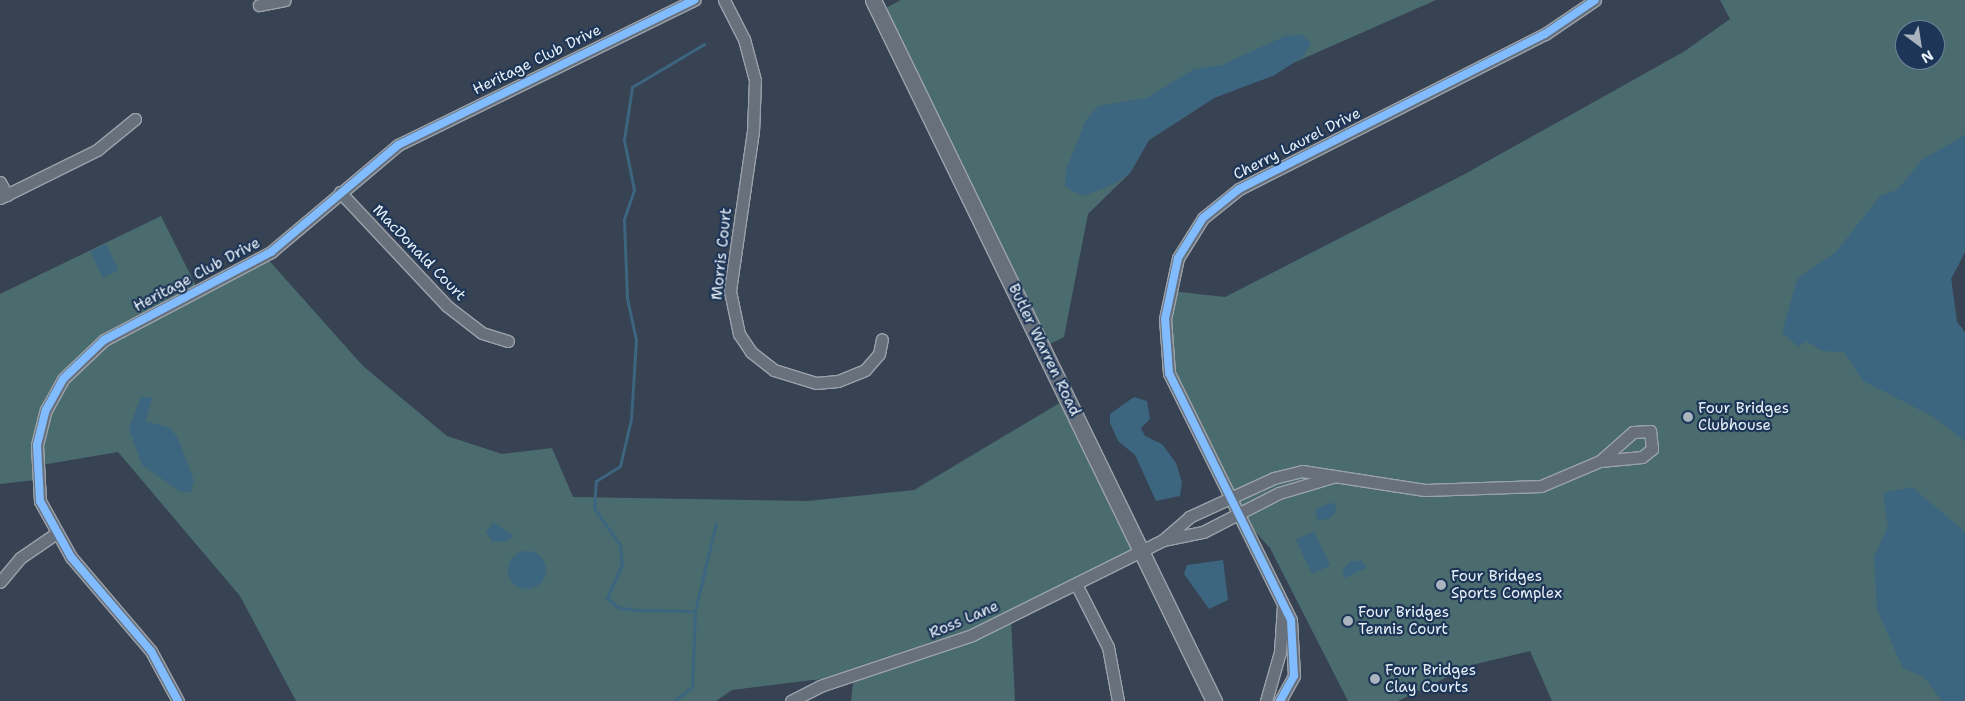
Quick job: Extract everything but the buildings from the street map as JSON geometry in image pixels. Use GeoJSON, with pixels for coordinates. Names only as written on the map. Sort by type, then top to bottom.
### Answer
{"type":"FeatureCollection","features":[{"type":"Feature","properties":{"kind":"main road","name":"Butler Warren Road"},"geometry":{"type":"LineString","coordinates":[[872,0],[1142,550],[1214,701]]}},
{"type":"Feature","properties":{"kind":"street"},"geometry":{"type":"LineString","coordinates":[[259,5],[285,0]]}},
{"type":"Feature","properties":{"kind":"street","name":"Heritage Club Drive"},"geometry":{"type":"LineString","coordinates":[[178,701],[143,639],[55,534],[40,501],[37,445],[46,410],[72,368],[104,340],[265,256],[381,157],[424,131],[694,0]]}},
{"type":"Feature","properties":{"kind":"street","name":"Morris Court"},"geometry":{"type":"LineString","coordinates":[[724,0],[744,39],[755,80],[753,131],[730,291],[739,334],[751,352],[774,370],[816,383],[838,381],[865,370],[879,354],[882,339]]}},
{"type":"Feature","properties":{"kind":"street","name":"Cherry Laurel Drive"},"geometry":{"type":"LineString","coordinates":[[1280,701],[1294,676],[1295,638],[1282,606],[1169,373],[1165,334],[1178,258],[1203,218],[1239,189],[1545,34],[1595,0]]}},
{"type":"Feature","properties":{"kind":"street"},"geometry":{"type":"LineString","coordinates":[[0,182],[3,197],[97,150],[135,119]]}},
{"type":"Feature","properties":{"kind":"street","name":"MacDonald Court"},"geometry":{"type":"LineString","coordinates":[[340,192],[447,306],[482,333],[508,341]]}},
{"type":"Feature","properties":{"kind":"street"},"geometry":{"type":"LineString","coordinates":[[1163,540],[1173,527],[1230,498],[1274,478],[1302,471],[1425,490],[1493,491],[1541,486],[1600,461]]}},
{"type":"Feature","properties":{"kind":"street"},"geometry":{"type":"LineString","coordinates":[[1163,540],[1203,532],[1236,512],[1279,493],[1340,476]]}},
{"type":"Feature","properties":{"kind":"street"},"geometry":{"type":"LineString","coordinates":[[0,582],[20,558],[55,534]]}},
{"type":"Feature","properties":{"kind":"street","name":"Ross Lane"},"geometry":{"type":"LineString","coordinates":[[791,701],[820,686],[972,635],[1163,540]]}},
{"type":"Feature","properties":{"kind":"street"},"geometry":{"type":"LineString","coordinates":[[1076,584],[1108,647],[1118,701]]}},
{"type":"Feature","properties":{"kind":"street"},"geometry":{"type":"LineString","coordinates":[[1266,701],[1280,652],[1282,606]]}},
{"type":"Feature","properties":{"kind":"green space"},"geometry":{"type":"Polygon","coordinates":[[[901,0],[1436,0],[1214,98],[1149,140],[1130,173],[1088,214],[1064,337],[1042,348],[878,12],[901,0]]]}},
{"type":"Feature","properties":{"kind":"green space"},"geometry":{"type":"Polygon","coordinates":[[[1720,0],[1965,0],[1965,252],[1951,279],[1957,322],[1965,332],[1965,701],[1552,701],[1530,651],[1472,665],[1398,701],[1348,701],[1270,548],[1237,512],[1169,373],[1171,291],[1225,297],[1463,175],[1685,51],[1730,19],[1720,0]]]}},
{"type":"Feature","properties":{"kind":"green space"},"geometry":{"type":"Polygon","coordinates":[[[161,216],[199,292],[265,256],[363,366],[447,436],[502,454],[552,448],[573,497],[808,501],[914,490],[1068,398],[1142,550],[1011,617],[1015,701],[851,701],[854,675],[732,690],[716,701],[296,701],[240,596],[118,452],[36,466],[36,480],[0,484],[0,294],[161,216]]]}},
{"type":"Feature","properties":{"kind":"water"},"geometry":{"type":"Polygon","coordinates":[[[1302,35],[1311,43],[1303,57],[1273,76],[1214,98],[1149,140],[1130,173],[1114,184],[1083,196],[1065,187],[1066,170],[1086,120],[1098,106],[1147,98],[1194,69],[1222,65],[1285,36],[1302,35]]]}},
{"type":"Feature","properties":{"kind":"water"},"geometry":{"type":"Polygon","coordinates":[[[1965,135],[1965,252],[1951,279],[1957,322],[1965,332],[1965,441],[1932,416],[1863,381],[1844,352],[1823,351],[1806,341],[1799,347],[1782,333],[1797,279],[1836,252],[1880,196],[1897,190],[1923,159],[1965,135]]]}},
{"type":"Feature","properties":{"kind":"water"},"geometry":{"type":"Polygon","coordinates":[[[106,244],[118,270],[103,277],[91,251],[106,244]]]}},
{"type":"Feature","properties":{"kind":"water"},"geometry":{"type":"Polygon","coordinates":[[[141,397],[152,398],[146,421],[170,428],[178,438],[194,481],[191,492],[181,492],[142,465],[129,429],[141,397]]]}},
{"type":"Feature","properties":{"kind":"water"},"geometry":{"type":"Polygon","coordinates":[[[1134,397],[1147,401],[1150,419],[1141,428],[1145,436],[1162,444],[1176,463],[1182,482],[1180,496],[1156,501],[1135,455],[1118,441],[1110,423],[1110,414],[1134,397]]]}},
{"type":"Feature","properties":{"kind":"water"},"geometry":{"type":"Polygon","coordinates":[[[1912,487],[1965,532],[1965,701],[1942,701],[1924,677],[1903,668],[1877,610],[1874,557],[1888,526],[1883,493],[1912,487]]]}},
{"type":"Feature","properties":{"kind":"water"},"geometry":{"type":"Polygon","coordinates":[[[1329,503],[1335,504],[1336,511],[1330,518],[1318,521],[1315,510],[1329,503]]]}},
{"type":"Feature","properties":{"kind":"water"},"geometry":{"type":"Polygon","coordinates":[[[493,523],[514,536],[504,542],[492,541],[486,532],[493,523]]]}},
{"type":"Feature","properties":{"kind":"water"},"geometry":{"type":"Polygon","coordinates":[[[1314,531],[1330,565],[1312,574],[1296,539],[1314,531]]]}},
{"type":"Feature","properties":{"kind":"water"},"geometry":{"type":"Polygon","coordinates":[[[527,551],[534,552],[540,557],[545,563],[545,577],[540,583],[534,588],[527,589],[520,588],[514,583],[509,577],[508,570],[509,563],[514,557],[520,552],[527,551]]]}},
{"type":"Feature","properties":{"kind":"water"},"geometry":{"type":"Polygon","coordinates":[[[1223,560],[1228,600],[1209,609],[1184,574],[1187,565],[1223,560]]]}},
{"type":"Feature","properties":{"kind":"water"},"geometry":{"type":"Polygon","coordinates":[[[1351,561],[1362,561],[1366,568],[1345,578],[1342,571],[1351,561]]]}},
{"type":"Feature","properties":{"kind":"waterway"},"geometry":{"type":"LineString","coordinates":[[695,611],[636,610],[618,607],[607,598],[622,565],[620,545],[594,508],[596,481],[620,466],[631,419],[636,340],[627,298],[624,219],[634,190],[624,140],[632,87],[704,44]]}},
{"type":"Feature","properties":{"kind":"waterway"},"geometry":{"type":"LineString","coordinates":[[674,701],[692,687],[695,611],[716,523]]}},
{"type":"Feature","properties":{"kind":"cycle path"},"geometry":{"type":"LineString","coordinates":[[178,701],[151,651],[71,557],[40,501],[37,445],[46,410],[63,379],[104,340],[271,252],[398,145],[694,0]]}},
{"type":"Feature","properties":{"kind":"cycle path"},"geometry":{"type":"LineString","coordinates":[[1280,701],[1294,676],[1291,620],[1169,373],[1165,319],[1178,258],[1203,218],[1239,189],[1545,34],[1595,0]]}},
{"type":"Feature","properties":{"kind":"place","name":"Four Bridges Clubhouse"},"geometry":{"type":"Point","coordinates":[1688,417]}},
{"type":"Feature","properties":{"kind":"place","name":"Four Bridges Sports Complex"},"geometry":{"type":"Point","coordinates":[1441,585]}},
{"type":"Feature","properties":{"kind":"place","name":"Four Bridges Tennis Court"},"geometry":{"type":"Point","coordinates":[1348,621]}},
{"type":"Feature","properties":{"kind":"place","name":"Four Bridges Clay Courts"},"geometry":{"type":"Point","coordinates":[1375,679]}}]}
